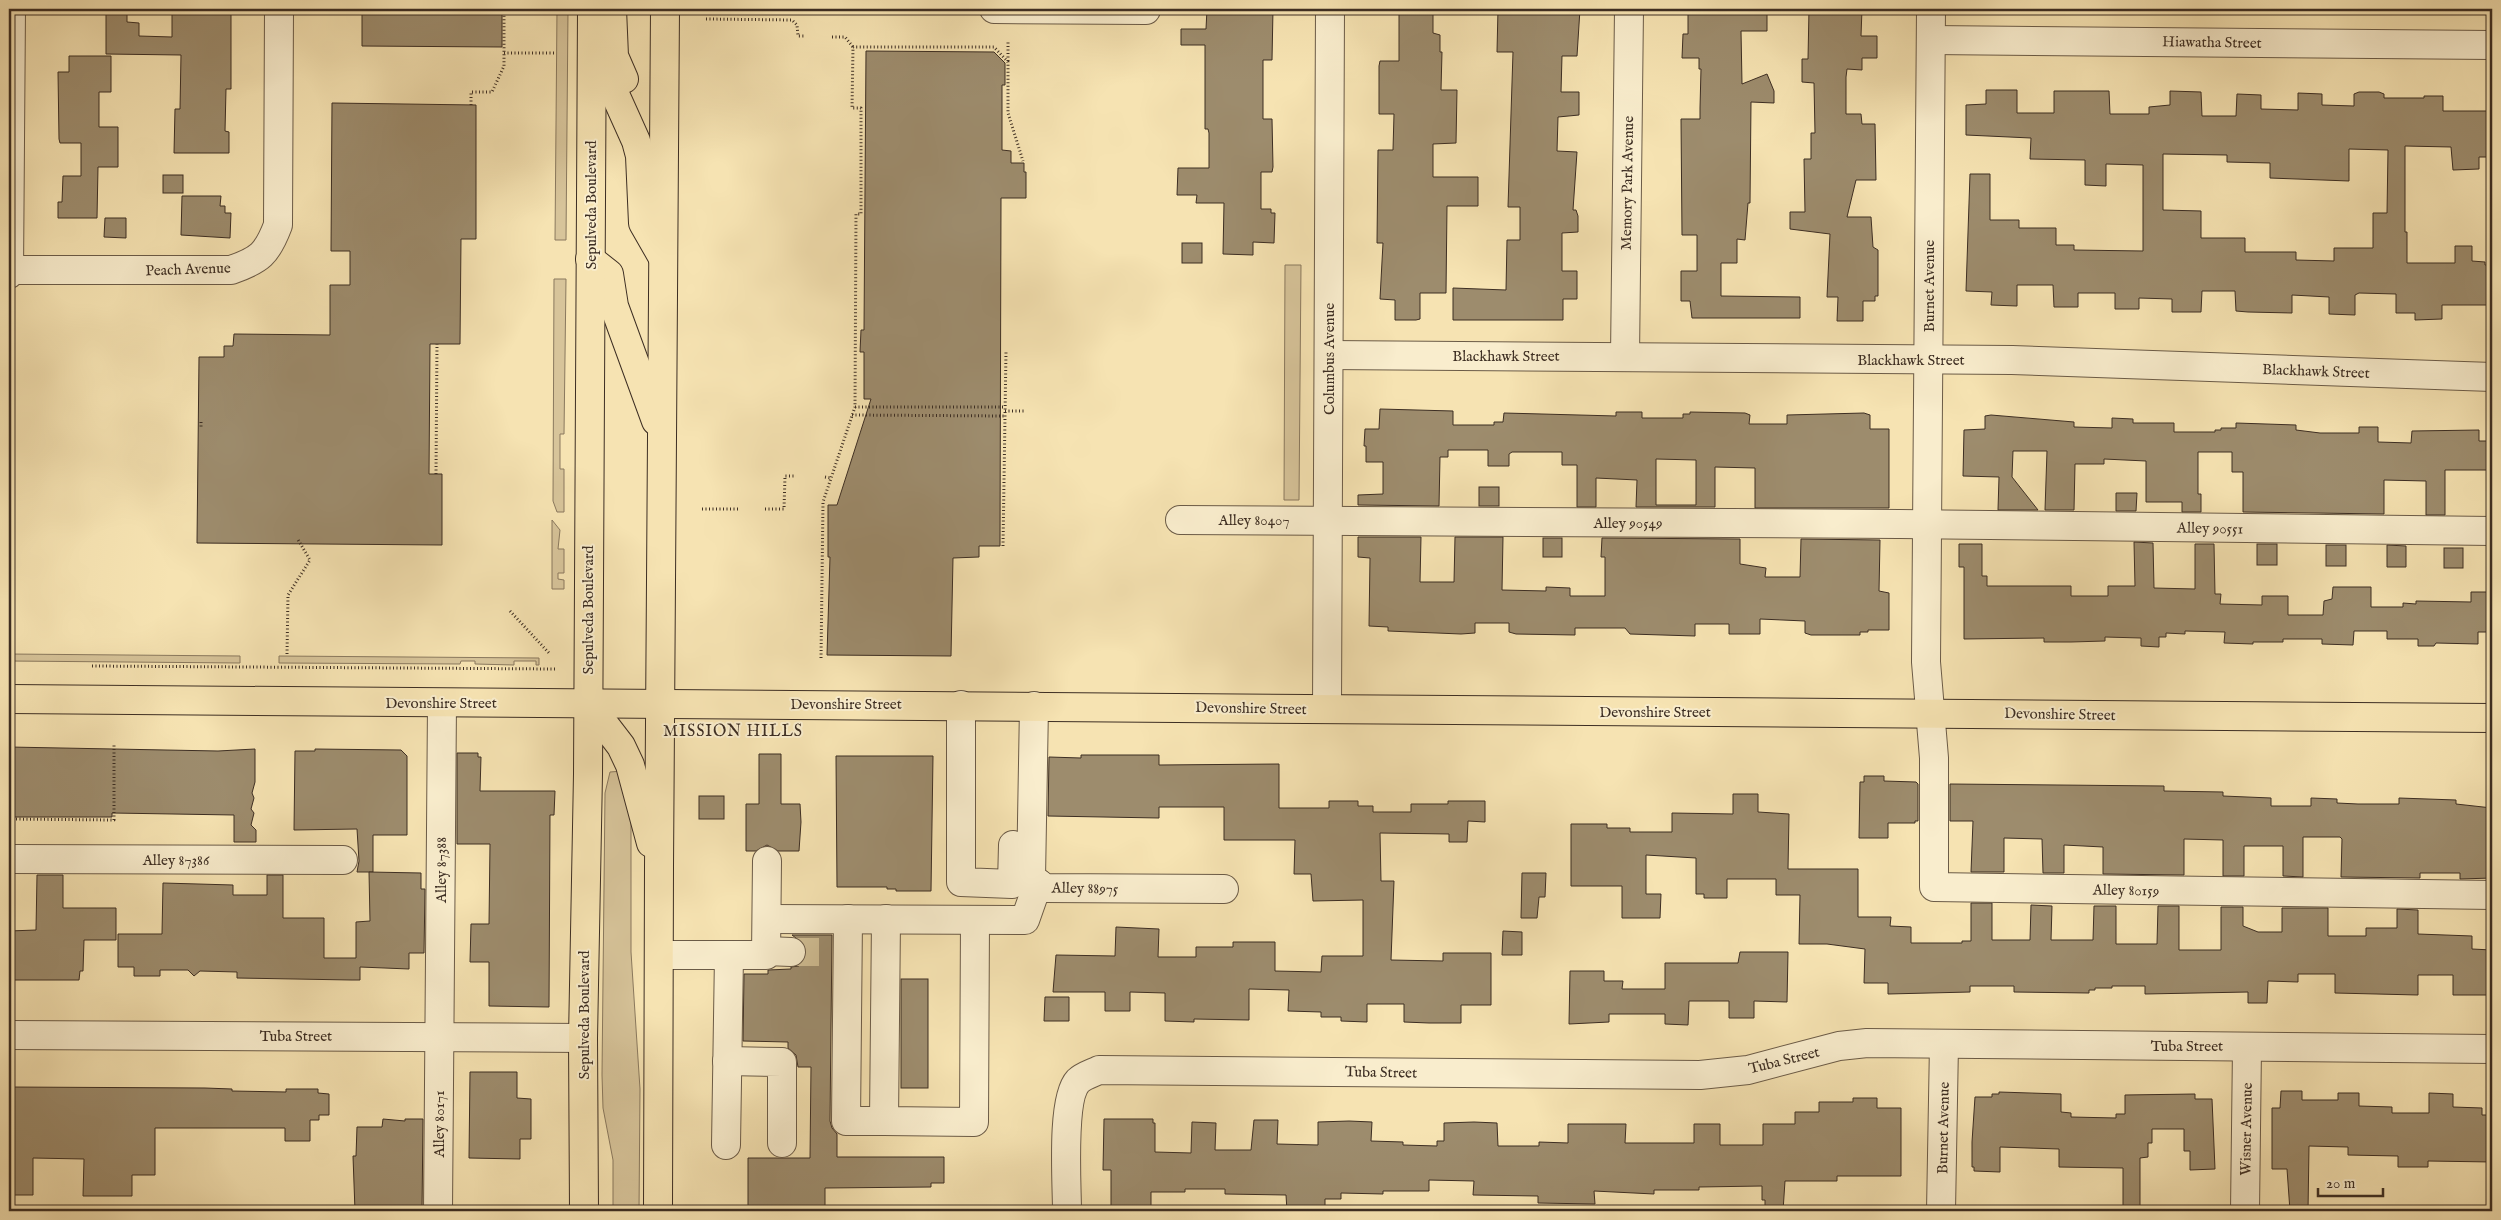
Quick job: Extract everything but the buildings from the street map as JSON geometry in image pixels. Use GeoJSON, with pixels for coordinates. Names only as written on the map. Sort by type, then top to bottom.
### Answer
{"type":"FeatureCollection","features":[{"type":"Feature","properties":{"kind":"main road","name":"Sepulveda Boulevard"},"geometry":{"type":"LineString","coordinates":[[584,1211],[592,9]]}},
{"type":"Feature","properties":{"kind":"main road"},"geometry":{"type":"LineString","coordinates":[[612,9],[614,56],[664,172]]}},
{"type":"Feature","properties":{"kind":"main road"},"geometry":{"type":"LineString","coordinates":[[658,1211],[658,866],[666,9]]}},
{"type":"Feature","properties":{"kind":"main road"},"geometry":{"type":"LineString","coordinates":[[592,44],[636,141],[640,156],[643,223],[663,259]]}},
{"type":"Feature","properties":{"kind":"main road"},"geometry":{"type":"LineString","coordinates":[[590,259],[609,274],[614,306],[662,439]]}},
{"type":"Feature","properties":{"kind":"main road","name":"Devonshire Street"},"geometry":{"type":"LineString","coordinates":[[9,699],[2492,718]]}},
{"type":"Feature","properties":{"kind":"main road"},"geometry":{"type":"LineString","coordinates":[[588,703],[621,746],[630,765],[658,866]]}},
{"type":"Feature","properties":{"kind":"street"},"geometry":{"type":"LineString","coordinates":[[9,274],[11,9]]}},
{"type":"Feature","properties":{"kind":"street","name":"Peach Avenue"},"geometry":{"type":"LineString","coordinates":[[9,270],[231,270],[254,262],[271,244],[278,225],[279,9]]}},
{"type":"Feature","properties":{"kind":"street"},"geometry":{"type":"LineString","coordinates":[[994,9],[1146,10]]}},
{"type":"Feature","properties":{"kind":"street","name":"Columbus Avenue"},"geometry":{"type":"LineString","coordinates":[[1326,709],[1330,9]]}},
{"type":"Feature","properties":{"kind":"street","name":"Memory Park Avenue"},"geometry":{"type":"LineString","coordinates":[[1625,357],[1628,9]]}},
{"type":"Feature","properties":{"kind":"street","name":"Burnet Avenue"},"geometry":{"type":"LineString","coordinates":[[1930,713],[1926,662],[1931,9]]}},
{"type":"Feature","properties":{"kind":"street","name":"Hiawatha Street"},"geometry":{"type":"LineString","coordinates":[[1931,40],[2492,45]]}},
{"type":"Feature","properties":{"kind":"street","name":"Blackhawk Street"},"geometry":{"type":"LineString","coordinates":[[1329,355],[2012,360],[2492,377]]}},
{"type":"Feature","properties":{"kind":"street","name":"Alley 80407"},"geometry":{"type":"LineString","coordinates":[[1180,520],[1328,521]]}},
{"type":"Feature","properties":{"kind":"street","name":"Alley 90549"},"geometry":{"type":"LineString","coordinates":[[1328,521],[1928,524]]}},
{"type":"Feature","properties":{"kind":"street","name":"Alley 90551"},"geometry":{"type":"LineString","coordinates":[[1928,524],[2492,531]]}},
{"type":"Feature","properties":{"kind":"street","name":"Alley 87388"},"geometry":{"type":"LineString","coordinates":[[440,1037],[442,703]]}},
{"type":"Feature","properties":{"kind":"street"},"geometry":{"type":"LineString","coordinates":[[960,705],[960,882],[1012,884],[1015,769],[1033,762]]}},
{"type":"Feature","properties":{"kind":"street","name":"Alley 88975"},"geometry":{"type":"LineString","coordinates":[[1034,706],[1031,878],[1045,888],[1224,889]]}},
{"type":"Feature","properties":{"kind":"street","name":"Alley 80159"},"geometry":{"type":"LineString","coordinates":[[1930,713],[1934,758],[1934,887],[2492,895]]}},
{"type":"Feature","properties":{"kind":"street","name":"Alley 87386"},"geometry":{"type":"LineString","coordinates":[[9,859],[343,860]]}},
{"type":"Feature","properties":{"kind":"street"},"geometry":{"type":"LineString","coordinates":[[659,955],[766,956],[779,951],[767,919],[767,861]]}},
{"type":"Feature","properties":{"kind":"street"},"geometry":{"type":"LineString","coordinates":[[767,919],[1026,920],[1038,883]]}},
{"type":"Feature","properties":{"kind":"street"},"geometry":{"type":"LineString","coordinates":[[848,919],[844,952],[846,1121],[974,1122],[975,920]]}},
{"type":"Feature","properties":{"kind":"street"},"geometry":{"type":"LineString","coordinates":[[884,1121],[886,919]]}},
{"type":"Feature","properties":{"kind":"street"},"geometry":{"type":"LineString","coordinates":[[726,1145],[729,955]]}},
{"type":"Feature","properties":{"kind":"street","name":"Tuba Street"},"geometry":{"type":"LineString","coordinates":[[9,1035],[584,1038]]}},
{"type":"Feature","properties":{"kind":"street","name":"Alley 80171"},"geometry":{"type":"LineString","coordinates":[[438,1211],[440,1037]]}},
{"type":"Feature","properties":{"kind":"street","name":"Tuba Street"},"geometry":{"type":"LineString","coordinates":[[1067,1211],[1068,1116],[1071,1098],[1078,1081],[1099,1070],[1700,1075],[1748,1070],[1838,1046],[1867,1043],[2492,1049]]}},
{"type":"Feature","properties":{"kind":"street","name":"Burnet Avenue"},"geometry":{"type":"LineString","coordinates":[[1941,1211],[1944,1044]]}},
{"type":"Feature","properties":{"kind":"street","name":"Wisner Avenue"},"geometry":{"type":"LineString","coordinates":[[2245,1211],[2247,1047]]}},
{"type":"Feature","properties":{"kind":"street"},"geometry":{"type":"LineString","coordinates":[[727,1061],[782,1062],[782,1144]]}},
{"type":"Feature","properties":{"kind":"path"},"geometry":{"type":"LineString","coordinates":[[471,105],[471,92],[492,92],[504,66],[504,10],[516,9]]}},
{"type":"Feature","properties":{"kind":"path"},"geometry":{"type":"LineString","coordinates":[[706,19],[792,20],[797,25],[798,36],[804,36]]}},
{"type":"Feature","properties":{"kind":"path"},"geometry":{"type":"LineString","coordinates":[[821,658],[823,502],[855,407],[856,214],[861,214],[861,108],[852,108],[853,46],[845,37],[832,36]]}},
{"type":"Feature","properties":{"kind":"path"},"geometry":{"type":"LineString","coordinates":[[1008,42],[1009,121],[1023,161]]}},
{"type":"Feature","properties":{"kind":"path"},"geometry":{"type":"LineString","coordinates":[[853,46],[994,47],[1008,62]]}},
{"type":"Feature","properties":{"kind":"path"},"geometry":{"type":"LineString","coordinates":[[504,53],[554,53]]}},
{"type":"Feature","properties":{"kind":"path"},"geometry":{"type":"LineString","coordinates":[[436,474],[437,344]]}},
{"type":"Feature","properties":{"kind":"path"},"geometry":{"type":"LineString","coordinates":[[1003,546],[1006,351]]}},
{"type":"Feature","properties":{"kind":"path"},"geometry":{"type":"LineString","coordinates":[[855,407],[1005,409],[1024,411]]}},
{"type":"Feature","properties":{"kind":"path"},"geometry":{"type":"LineString","coordinates":[[852,415],[1005,416]]}},
{"type":"Feature","properties":{"kind":"path"},"geometry":{"type":"LineString","coordinates":[[765,509],[784,509],[785,476],[796,476]]}},
{"type":"Feature","properties":{"kind":"path"},"geometry":{"type":"LineString","coordinates":[[825,477],[831,478]]}},
{"type":"Feature","properties":{"kind":"path"},"geometry":{"type":"LineString","coordinates":[[702,509],[739,509]]}},
{"type":"Feature","properties":{"kind":"path"},"geometry":{"type":"LineString","coordinates":[[287,654],[288,595],[310,560],[297,538]]}},
{"type":"Feature","properties":{"kind":"path"},"geometry":{"type":"LineString","coordinates":[[510,611],[549,653]]}},
{"type":"Feature","properties":{"kind":"path"},"geometry":{"type":"LineString","coordinates":[[92,666],[556,668]]}},
{"type":"Feature","properties":{"kind":"path"},"geometry":{"type":"LineString","coordinates":[[9,819],[114,820],[114,744]]}},
{"type":"Feature","properties":{"kind":"shaded area"},"geometry":{"type":"Polygon","coordinates":[[[557,9],[568,9],[566,240],[555,240],[557,9]]]}},
{"type":"Feature","properties":{"kind":"shaded area"},"geometry":{"type":"Polygon","coordinates":[[[1285,265],[1301,265],[1299,500],[1284,500],[1285,265]]]}},
{"type":"Feature","properties":{"kind":"shaded area"},"geometry":{"type":"Polygon","coordinates":[[[554,279],[566,279],[564,434],[560,434],[560,469],[564,469],[564,512],[557,512],[553,501],[554,279]]]}},
{"type":"Feature","properties":{"kind":"shaded area"},"geometry":{"type":"Polygon","coordinates":[[[552,520],[560,530],[558,549],[564,549],[564,573],[558,573],[558,579],[564,580],[564,589],[552,589],[552,520]]]}},
{"type":"Feature","properties":{"kind":"shaded area"},"geometry":{"type":"Polygon","coordinates":[[[9,654],[240,656],[240,663],[9,661],[9,654]]]}},
{"type":"Feature","properties":{"kind":"shaded area"},"geometry":{"type":"Polygon","coordinates":[[[279,656],[539,658],[539,665],[536,665],[536,661],[514,661],[514,665],[475,664],[475,661],[461,661],[460,664],[279,663],[279,656]]]}},
{"type":"Feature","properties":{"kind":"shaded area"},"geometry":{"type":"Polygon","coordinates":[[[623,771],[631,802],[631,952],[640,1089],[639,1211],[613,1211],[613,1160],[603,1108],[605,793],[610,772],[623,771]]]}},
{"type":"Feature","properties":{"kind":"tunnel"},"geometry":{"type":"LineString","coordinates":[[791,952],[839,952]]}},
{"type":"Feature","properties":{"kind":"district","name":"MISSION HILLS"},"geometry":{"type":"Point","coordinates":[733,730]}}]}
